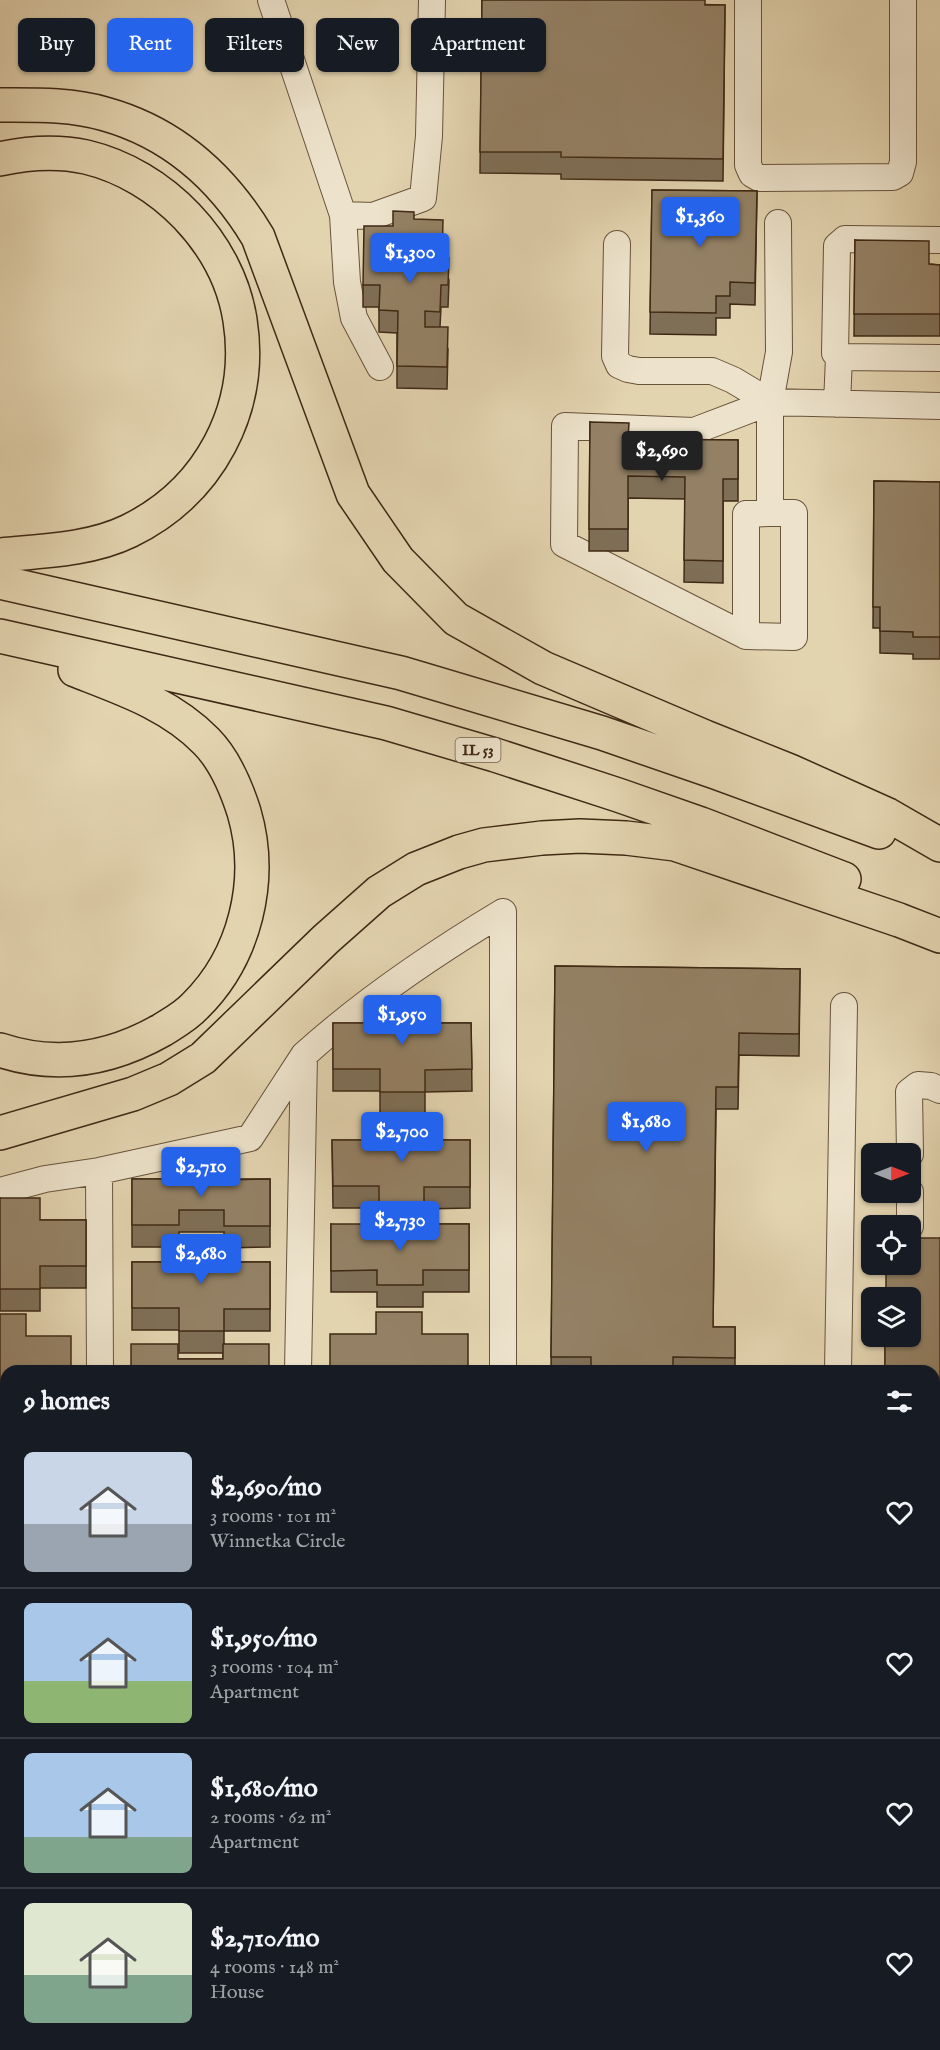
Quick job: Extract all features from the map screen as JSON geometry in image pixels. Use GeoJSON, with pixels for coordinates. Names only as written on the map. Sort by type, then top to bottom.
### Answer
{"type":"FeatureCollection","features":[{"type":"Feature","properties":{"kind":"highway"},"geometry":{"type":"LineString","coordinates":[[0,105],[68,107],[104,114],[132,123],[156,134],[192,158],[223,188],[241,209],[258,237],[353,494],[398,560],[456,619],[543,668],[888,814],[940,845]]}},
{"type":"Feature","properties":{"kind":"highway"},"geometry":{"type":"LineString","coordinates":[[0,159],[36,154],[86,157],[138,178],[181,209],[212,247],[230,285],[240,320],[242,365],[230,423],[214,456],[197,479],[164,510],[127,532],[91,544],[0,555]]}},
{"type":"Feature","properties":{"kind":"highway"},"geometry":{"type":"LineString","coordinates":[[0,582],[401,673],[613,737],[940,855]]}},
{"type":"Feature","properties":{"kind":"highway","name":"IL 53"},"geometry":{"type":"LineString","coordinates":[[0,636],[386,723],[495,755],[701,824],[940,916]]}},
{"type":"Feature","properties":{"kind":"highway"},"geometry":{"type":"LineString","coordinates":[[0,652],[68,667],[142,696],[180,718],[206,741],[224,764],[239,796],[247,823],[252,875],[249,906],[230,960],[215,983],[194,1007],[174,1022],[140,1042],[112,1053],[80,1059],[44,1059],[0,1050]]}},
{"type":"Feature","properties":{"kind":"highway"},"geometry":{"type":"LineString","coordinates":[[0,1133],[133,1094],[153,1087],[183,1071],[221,1042],[326,939],[379,892],[396,880],[424,866],[484,845],[580,836],[626,838],[675,844],[940,936]]}},
{"type":"Feature","properties":{"kind":"street"},"geometry":{"type":"LineString","coordinates":[[271,0],[343,215],[347,282],[354,318],[380,367]]}},
{"type":"Feature","properties":{"kind":"street"},"geometry":{"type":"LineString","coordinates":[[343,215],[373,216],[423,198],[429,136],[432,0]]}},
{"type":"Feature","properties":{"kind":"street"},"geometry":{"type":"LineString","coordinates":[[748,0],[748,165],[752,174],[759,178],[893,177],[900,172],[903,162],[903,0]]}},
{"type":"Feature","properties":{"kind":"street"},"geometry":{"type":"LineString","coordinates":[[770,513],[770,402],[778,352],[778,223]]}},
{"type":"Feature","properties":{"kind":"street"},"geometry":{"type":"LineString","coordinates":[[837,404],[839,357],[835,353],[837,246],[845,239],[940,240]]}},
{"type":"Feature","properties":{"kind":"street"},"geometry":{"type":"LineString","coordinates":[[617,244],[615,356],[619,365],[639,371],[712,371],[733,380],[770,402]]}},
{"type":"Feature","properties":{"kind":"street"},"geometry":{"type":"LineString","coordinates":[[839,357],[940,358]]}},
{"type":"Feature","properties":{"kind":"street"},"geometry":{"type":"LineString","coordinates":[[746,636],[746,514],[794,513],[794,637],[746,636],[564,544],[565,426],[694,431],[770,402],[940,406]]}},
{"type":"Feature","properties":{"kind":"street"},"geometry":{"type":"LineString","coordinates":[[0,1191],[45,1179],[99,1171],[250,1138],[304,1054],[340,1022],[372,998],[450,944],[503,912],[503,1365]]}},
{"type":"Feature","properties":{"kind":"street"},"geometry":{"type":"LineString","coordinates":[[838,1365],[844,1006]]}},
{"type":"Feature","properties":{"kind":"street"},"geometry":{"type":"LineString","coordinates":[[298,1365],[304,1054]]}},
{"type":"Feature","properties":{"kind":"street"},"geometry":{"type":"LineString","coordinates":[[909,1143],[909,1092],[918,1085],[931,1086],[940,1090]]}},
{"type":"Feature","properties":{"kind":"street"},"geometry":{"type":"LineString","coordinates":[[99,1171],[100,1365]]}},
{"type":"Feature","properties":{"kind":"building"},"geometry":{"type":"Polygon","coordinates":[[[482,0],[705,0],[705,5],[725,5],[723,159],[561,157],[561,152],[480,152],[481,72],[546,72],[546,18],[482,18],[482,0]]]}},
{"type":"Feature","properties":{"kind":"building"},"geometry":{"type":"Polygon","coordinates":[[[652,190],[757,191],[755,283],[730,282],[730,296],[716,296],[716,313],[650,312],[652,190]]]}},
{"type":"Feature","properties":{"kind":"building"},"geometry":{"type":"Polygon","coordinates":[[[393,211],[414,212],[414,219],[443,220],[442,258],[449,258],[448,285],[441,285],[440,312],[425,311],[425,327],[448,327],[447,367],[397,366],[398,311],[379,310],[380,285],[363,285],[364,226],[393,226],[393,211]]]}},
{"type":"Feature","properties":{"kind":"building"},"geometry":{"type":"Polygon","coordinates":[[[855,240],[929,241],[929,264],[940,265],[940,314],[854,314],[855,240]]]}},
{"type":"Feature","properties":{"kind":"building"},"geometry":{"type":"Polygon","coordinates":[[[590,422],[629,423],[628,439],[738,440],[738,479],[723,479],[723,561],[684,560],[685,477],[628,476],[628,529],[589,529],[590,422]]]}},
{"type":"Feature","properties":{"kind":"building"},"geometry":{"type":"Polygon","coordinates":[[[874,481],[940,482],[940,637],[913,637],[913,632],[880,631],[880,607],[873,607],[874,481]]]}},
{"type":"Feature","properties":{"kind":"building"},"geometry":{"type":"Polygon","coordinates":[[[555,966],[800,969],[799,1034],[739,1033],[738,1087],[716,1087],[713,1327],[735,1327],[735,1358],[673,1357],[673,1365],[591,1365],[591,1357],[551,1357],[555,966]]]}},
{"type":"Feature","properties":{"kind":"building"},"geometry":{"type":"Polygon","coordinates":[[[380,1001],[426,1001],[426,1023],[471,1023],[472,1069],[425,1070],[425,1092],[380,1092],[380,1069],[333,1069],[333,1023],[380,1023],[380,1001]]]}},
{"type":"Feature","properties":{"kind":"building"},"geometry":{"type":"Polygon","coordinates":[[[378,1118],[425,1118],[425,1140],[470,1140],[470,1187],[424,1187],[424,1209],[379,1209],[379,1186],[333,1186],[332,1140],[378,1140],[378,1118]]]}},
{"type":"Feature","properties":{"kind":"building"},"geometry":{"type":"Polygon","coordinates":[[[178,1165],[224,1165],[224,1180],[270,1179],[270,1226],[224,1226],[224,1210],[179,1210],[179,1225],[132,1225],[132,1179],[178,1179],[178,1165]]]}},
{"type":"Feature","properties":{"kind":"building"},"geometry":{"type":"Polygon","coordinates":[[[0,1198],[40,1198],[40,1220],[86,1220],[86,1266],[40,1266],[40,1289],[0,1289],[0,1198]]]}},
{"type":"Feature","properties":{"kind":"building"},"geometry":{"type":"Polygon","coordinates":[[[331,1224],[378,1224],[378,1239],[422,1239],[422,1224],[469,1224],[469,1270],[423,1270],[423,1285],[377,1285],[377,1270],[331,1271],[331,1224]]]}},
{"type":"Feature","properties":{"kind":"building"},"geometry":{"type":"Polygon","coordinates":[[[921,1238],[940,1238],[940,1365],[885,1365],[885,1347],[921,1347],[921,1287],[886,1287],[886,1275],[921,1275],[921,1238]]]}},
{"type":"Feature","properties":{"kind":"building"},"geometry":{"type":"Polygon","coordinates":[[[179,1240],[224,1240],[224,1262],[270,1262],[270,1309],[224,1309],[224,1331],[179,1331],[179,1308],[132,1308],[132,1262],[179,1262],[179,1240]]]}},
{"type":"Feature","properties":{"kind":"building"},"geometry":{"type":"Polygon","coordinates":[[[376,1312],[422,1312],[422,1334],[468,1334],[468,1365],[330,1365],[330,1334],[376,1334],[376,1312]]]}},
{"type":"Feature","properties":{"kind":"building"},"geometry":{"type":"Polygon","coordinates":[[[0,1314],[26,1314],[26,1336],[71,1336],[71,1365],[0,1365],[0,1314]]]}},
{"type":"Feature","properties":{"kind":"building"},"geometry":{"type":"Polygon","coordinates":[[[131,1344],[178,1344],[178,1359],[223,1359],[223,1344],[269,1344],[269,1365],[131,1365],[131,1344]]]}}]}
